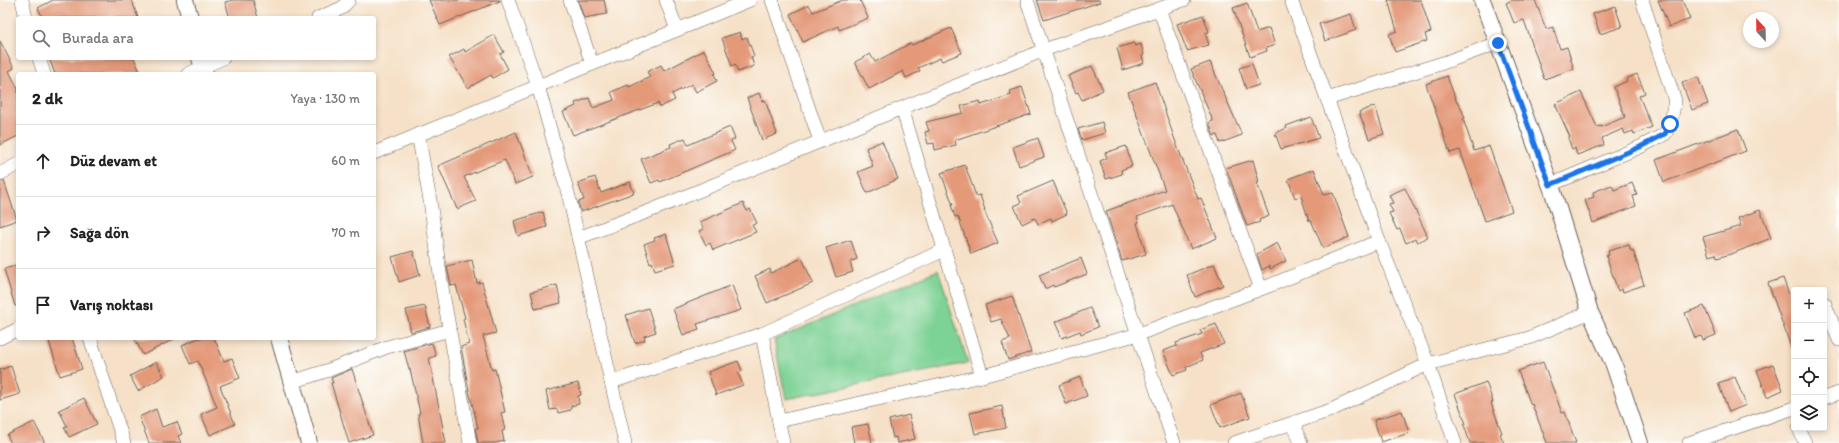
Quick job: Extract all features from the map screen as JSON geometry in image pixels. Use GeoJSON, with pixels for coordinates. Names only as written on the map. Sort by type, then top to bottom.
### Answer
{"type":"FeatureCollection","features":[{"type":"Feature","properties":{"kind":"street"},"geometry":{"type":"LineString","coordinates":[[22,0],[26,16]]}},
{"type":"Feature","properties":{"kind":"street"},"geometry":{"type":"LineString","coordinates":[[185,0],[189,16]]}},
{"type":"Feature","properties":{"kind":"street"},"geometry":{"type":"LineString","coordinates":[[323,16],[342,8],[349,0]]}},
{"type":"Feature","properties":{"kind":"street"},"geometry":{"type":"LineString","coordinates":[[508,0],[538,86],[578,238],[625,443]]}},
{"type":"Feature","properties":{"kind":"street"},"geometry":{"type":"LineString","coordinates":[[570,0],[592,64]]}},
{"type":"Feature","properties":{"kind":"street"},"geometry":{"type":"LineString","coordinates":[[666,0],[677,30]]}},
{"type":"Feature","properties":{"kind":"street"},"geometry":{"type":"LineString","coordinates":[[376,152],[750,0]]}},
{"type":"Feature","properties":{"kind":"street"},"geometry":{"type":"LineString","coordinates":[[772,0],[820,141]]}},
{"type":"Feature","properties":{"kind":"street"},"geometry":{"type":"LineString","coordinates":[[1027,0],[1174,443]]}},
{"type":"Feature","properties":{"kind":"street"},"geometry":{"type":"LineString","coordinates":[[578,238],[652,210],[1044,50],[1184,0]]}},
{"type":"Feature","properties":{"kind":"street"},"geometry":{"type":"LineString","coordinates":[[1291,0],[1379,240],[1428,364],[1455,443]]}},
{"type":"Feature","properties":{"kind":"street"},"geometry":{"type":"LineString","coordinates":[[1482,0],[1550,185],[1590,312],[1614,365],[1640,443]]}},
{"type":"Feature","properties":{"kind":"street"},"geometry":{"type":"LineString","coordinates":[[1550,185],[1640,147],[1665,134],[1668,129],[1675,101],[1642,0]]}},
{"type":"Feature","properties":{"kind":"street"},"geometry":{"type":"LineString","coordinates":[[1159,9],[1261,289]]}},
{"type":"Feature","properties":{"kind":"street"},"geometry":{"type":"LineString","coordinates":[[1327,99],[1443,63],[1498,43]]}},
{"type":"Feature","properties":{"kind":"street"},"geometry":{"type":"LineString","coordinates":[[40,60],[43,72]]}},
{"type":"Feature","properties":{"kind":"street"},"geometry":{"type":"LineString","coordinates":[[192,72],[218,60]]}},
{"type":"Feature","properties":{"kind":"street"},"geometry":{"type":"LineString","coordinates":[[902,108],[982,376]]}},
{"type":"Feature","properties":{"kind":"street"},"geometry":{"type":"LineString","coordinates":[[418,134],[430,200],[442,288],[470,443]]}},
{"type":"Feature","properties":{"kind":"street"},"geometry":{"type":"LineString","coordinates":[[0,174],[16,165]]}},
{"type":"Feature","properties":{"kind":"street"},"geometry":{"type":"LineString","coordinates":[[779,421],[982,376],[1139,334],[1261,289],[1379,240]]}},
{"type":"Feature","properties":{"kind":"street"},"geometry":{"type":"LineString","coordinates":[[611,382],[762,334],[944,250]]}},
{"type":"Feature","properties":{"kind":"street"},"geometry":{"type":"LineString","coordinates":[[1827,309],[1839,340]]}},
{"type":"Feature","properties":{"kind":"street"},"geometry":{"type":"LineString","coordinates":[[1234,443],[1331,410],[1428,364],[1529,338],[1590,312]]}},
{"type":"Feature","properties":{"kind":"street"},"geometry":{"type":"LineString","coordinates":[[0,338],[16,330]]}},
{"type":"Feature","properties":{"kind":"street"},"geometry":{"type":"LineString","coordinates":[[292,382],[329,370],[387,347],[450,330]]}},
{"type":"Feature","properties":{"kind":"street"},"geometry":{"type":"LineString","coordinates":[[762,334],[783,443]]}},
{"type":"Feature","properties":{"kind":"street"},"geometry":{"type":"LineString","coordinates":[[91,340],[121,442]]}},
{"type":"Feature","properties":{"kind":"street"},"geometry":{"type":"LineString","coordinates":[[280,340],[309,443]]}},
{"type":"Feature","properties":{"kind":"street"},"geometry":{"type":"LineString","coordinates":[[1827,397],[1839,393]]}},
{"type":"Feature","properties":{"kind":"street"},"geometry":{"type":"LineString","coordinates":[[1689,443],[1791,411]]}},
{"type":"Feature","properties":{"kind":"street"},"geometry":{"type":"LineString","coordinates":[[1293,423],[1301,443]]}},
{"type":"Feature","properties":{"kind":"street"},"geometry":{"type":"LineString","coordinates":[[1800,431],[1804,443]]}},
{"type":"Feature","properties":{"kind":"green space"},"geometry":{"type":"Polygon","coordinates":[[[938,270],[968,363],[786,399],[774,340],[938,270]]]}},
{"type":"Feature","properties":{"kind":"building"},"geometry":{"type":"Polygon","coordinates":[[[53,0],[132,0],[137,16],[42,16],[38,8],[53,0]]]}},
{"type":"Feature","properties":{"kind":"building"},"geometry":{"type":"Polygon","coordinates":[[[233,0],[253,0],[257,16],[229,16],[225,2],[233,0]]]}},
{"type":"Feature","properties":{"kind":"building"},"geometry":{"type":"Polygon","coordinates":[[[429,0],[500,0],[500,1],[440,25],[429,0]]]}},
{"type":"Feature","properties":{"kind":"building"},"geometry":{"type":"Polygon","coordinates":[[[578,0],[604,0],[607,14],[584,18],[578,0]]]}},
{"type":"Feature","properties":{"kind":"building"},"geometry":{"type":"Polygon","coordinates":[[[843,0],[860,0],[868,18],[839,30],[838,26],[803,42],[790,14],[809,5],[813,12],[843,0]]]}},
{"type":"Feature","properties":{"kind":"building"},"geometry":{"type":"Polygon","coordinates":[[[1037,0],[1099,0],[1100,2],[1044,20],[1037,0]]]}},
{"type":"Feature","properties":{"kind":"building"},"geometry":{"type":"Polygon","coordinates":[[[1388,0],[1421,0],[1431,32],[1425,34],[1427,41],[1395,52],[1389,34],[1397,31],[1388,0]]]}},
{"type":"Feature","properties":{"kind":"building"},"geometry":{"type":"Polygon","coordinates":[[[1512,0],[1535,0],[1546,29],[1553,27],[1560,49],[1567,47],[1574,69],[1544,79],[1524,20],[1514,23],[1506,3],[1512,0]]]}},
{"type":"Feature","properties":{"kind":"building"},"geometry":{"type":"Polygon","coordinates":[[[1658,0],[1682,0],[1690,19],[1669,27],[1658,0]]]}},
{"type":"Feature","properties":{"kind":"building"},"geometry":{"type":"Polygon","coordinates":[[[1247,3],[1257,32],[1269,28],[1275,45],[1266,48],[1267,51],[1250,57],[1233,8],[1247,3]]]}},
{"type":"Feature","properties":{"kind":"building"},"geometry":{"type":"Polygon","coordinates":[[[1615,6],[1622,27],[1600,34],[1593,14],[1615,6]]]}},
{"type":"Feature","properties":{"kind":"building"},"geometry":{"type":"Polygon","coordinates":[[[1351,14],[1356,30],[1325,41],[1319,24],[1351,14]]]}},
{"type":"Feature","properties":{"kind":"building"},"geometry":{"type":"Polygon","coordinates":[[[1203,15],[1209,32],[1205,33],[1209,45],[1187,51],[1177,24],[1203,15]]]}},
{"type":"Feature","properties":{"kind":"building"},"geometry":{"type":"Polygon","coordinates":[[[951,28],[962,53],[942,61],[940,58],[918,68],[920,71],[906,78],[903,71],[869,89],[855,62],[870,54],[875,62],[911,43],[912,45],[951,28]]]}},
{"type":"Feature","properties":{"kind":"building"},"geometry":{"type":"Polygon","coordinates":[[[740,32],[742,39],[747,37],[754,56],[751,57],[754,66],[738,72],[735,64],[732,66],[722,38],[740,32]]]}},
{"type":"Feature","properties":{"kind":"building"},"geometry":{"type":"Polygon","coordinates":[[[494,35],[504,52],[500,54],[508,69],[493,78],[491,75],[468,88],[449,57],[464,49],[465,52],[494,35]]]}},
{"type":"Feature","properties":{"kind":"building"},"geometry":{"type":"Polygon","coordinates":[[[0,41],[14,68],[9,71],[16,85],[16,137],[0,145],[0,41]]]}},
{"type":"Feature","properties":{"kind":"building"},"geometry":{"type":"Polygon","coordinates":[[[1134,43],[1135,46],[1141,44],[1144,55],[1142,56],[1144,63],[1123,70],[1117,48],[1134,43]]]}},
{"type":"Feature","properties":{"kind":"building"},"geometry":{"type":"Polygon","coordinates":[[[704,50],[716,73],[714,74],[717,81],[696,92],[692,84],[672,94],[675,100],[660,107],[658,103],[573,135],[563,112],[576,106],[575,103],[589,98],[593,108],[614,100],[611,92],[628,85],[629,87],[650,77],[647,72],[661,65],[664,71],[704,50]]]}},
{"type":"Feature","properties":{"kind":"building"},"geometry":{"type":"Polygon","coordinates":[[[50,60],[135,60],[140,72],[54,72],[50,60]]]}},
{"type":"Feature","properties":{"kind":"building"},"geometry":{"type":"Polygon","coordinates":[[[1210,62],[1242,135],[1220,143],[1217,135],[1214,136],[1209,123],[1213,121],[1191,69],[1210,62]]]}},
{"type":"Feature","properties":{"kind":"building"},"geometry":{"type":"Polygon","coordinates":[[[1252,64],[1259,85],[1246,89],[1239,68],[1252,64]]]}},
{"type":"Feature","properties":{"kind":"building"},"geometry":{"type":"Polygon","coordinates":[[[1092,66],[1103,90],[1082,100],[1078,92],[1076,93],[1068,76],[1092,66]]]}},
{"type":"Feature","properties":{"kind":"building"},"geometry":{"type":"Polygon","coordinates":[[[1637,74],[1645,93],[1639,96],[1652,127],[1634,134],[1633,131],[1625,134],[1623,129],[1602,138],[1604,145],[1577,155],[1575,148],[1572,149],[1568,138],[1570,137],[1555,104],[1581,92],[1597,127],[1601,127],[1625,117],[1614,87],[1637,74]]]}},
{"type":"Feature","properties":{"kind":"building"},"geometry":{"type":"Polygon","coordinates":[[[1447,76],[1457,103],[1459,103],[1465,118],[1463,119],[1474,151],[1489,146],[1512,211],[1485,221],[1460,150],[1450,153],[1426,84],[1447,76]]]}},
{"type":"Feature","properties":{"kind":"building"},"geometry":{"type":"Polygon","coordinates":[[[1698,77],[1708,104],[1692,110],[1682,83],[1698,77]]]}},
{"type":"Feature","properties":{"kind":"building"},"geometry":{"type":"Polygon","coordinates":[[[1155,82],[1176,143],[1198,199],[1201,198],[1217,238],[1191,249],[1172,204],[1137,217],[1139,222],[1137,223],[1146,254],[1122,261],[1106,211],[1165,190],[1128,92],[1155,82]]]}},
{"type":"Feature","properties":{"kind":"building"},"geometry":{"type":"Polygon","coordinates":[[[1022,87],[1031,114],[955,140],[956,145],[935,150],[934,143],[928,144],[925,132],[929,131],[926,122],[963,113],[961,106],[980,101],[981,105],[1011,95],[1010,91],[1022,87]]]}},
{"type":"Feature","properties":{"kind":"building"},"geometry":{"type":"Polygon","coordinates":[[[759,93],[762,101],[765,100],[777,134],[762,140],[747,98],[759,93]]]}},
{"type":"Feature","properties":{"kind":"building"},"geometry":{"type":"Polygon","coordinates":[[[1375,106],[1384,134],[1369,139],[1359,112],[1375,106]]]}},
{"type":"Feature","properties":{"kind":"building"},"geometry":{"type":"Polygon","coordinates":[[[1311,117],[1319,138],[1281,149],[1275,133],[1287,128],[1286,126],[1311,117]]]}},
{"type":"Feature","properties":{"kind":"building"},"geometry":{"type":"Polygon","coordinates":[[[1102,122],[1105,133],[1082,140],[1078,129],[1102,122]]]}},
{"type":"Feature","properties":{"kind":"building"},"geometry":{"type":"Polygon","coordinates":[[[730,127],[735,139],[731,141],[735,150],[660,182],[659,180],[651,183],[641,159],[671,147],[670,144],[685,138],[688,145],[730,127]]]}},
{"type":"Feature","properties":{"kind":"building"},"geometry":{"type":"Polygon","coordinates":[[[1738,129],[1746,151],[1664,182],[1656,160],[1738,129]]]}},
{"type":"Feature","properties":{"kind":"building"},"geometry":{"type":"Polygon","coordinates":[[[516,132],[533,177],[515,184],[505,160],[482,169],[464,177],[476,201],[457,209],[438,166],[516,132]]]}},
{"type":"Feature","properties":{"kind":"building"},"geometry":{"type":"Polygon","coordinates":[[[1038,138],[1044,157],[1019,166],[1013,147],[1038,138]]]}},
{"type":"Feature","properties":{"kind":"building"},"geometry":{"type":"Polygon","coordinates":[[[882,141],[898,179],[867,193],[858,172],[873,166],[866,148],[882,141]]]}},
{"type":"Feature","properties":{"kind":"building"},"geometry":{"type":"Polygon","coordinates":[[[1126,146],[1132,166],[1121,170],[1122,174],[1106,179],[1100,161],[1107,158],[1105,153],[1126,146]]]}},
{"type":"Feature","properties":{"kind":"building"},"geometry":{"type":"Polygon","coordinates":[[[1253,160],[1259,182],[1257,183],[1269,216],[1259,220],[1260,222],[1247,226],[1226,168],[1253,160]]]}},
{"type":"Feature","properties":{"kind":"building"},"geometry":{"type":"Polygon","coordinates":[[[965,165],[976,196],[980,195],[984,210],[998,243],[971,254],[958,216],[955,217],[951,205],[953,205],[941,173],[965,165]]]}},
{"type":"Feature","properties":{"kind":"building"},"geometry":{"type":"Polygon","coordinates":[[[1314,169],[1324,195],[1333,193],[1349,237],[1323,248],[1311,220],[1309,221],[1301,196],[1295,198],[1288,179],[1314,169]]]}},
{"type":"Feature","properties":{"kind":"building"},"geometry":{"type":"Polygon","coordinates":[[[595,177],[601,193],[630,182],[634,193],[581,212],[578,202],[584,200],[578,183],[595,177]]]}},
{"type":"Feature","properties":{"kind":"building"},"geometry":{"type":"Polygon","coordinates":[[[4,181],[16,220],[0,226],[0,182],[4,181]]]}},
{"type":"Feature","properties":{"kind":"building"},"geometry":{"type":"Polygon","coordinates":[[[1053,181],[1067,214],[1052,221],[1051,218],[1038,224],[1035,218],[1022,224],[1014,206],[1021,203],[1018,196],[1053,181]]]}},
{"type":"Feature","properties":{"kind":"building"},"geometry":{"type":"Polygon","coordinates":[[[1632,183],[1637,195],[1633,196],[1636,206],[1593,223],[1585,200],[1594,197],[1593,192],[1612,185],[1614,190],[1632,183]]]}},
{"type":"Feature","properties":{"kind":"building"},"geometry":{"type":"Polygon","coordinates":[[[1405,188],[1428,237],[1417,242],[1415,239],[1406,243],[1400,229],[1397,230],[1389,213],[1393,212],[1389,204],[1393,203],[1389,195],[1405,188]]]}},
{"type":"Feature","properties":{"kind":"building"},"geometry":{"type":"Polygon","coordinates":[[[743,203],[747,211],[750,209],[757,223],[752,225],[756,232],[713,250],[710,243],[706,245],[699,231],[704,229],[700,222],[743,203]]]}},
{"type":"Feature","properties":{"kind":"building"},"geometry":{"type":"Polygon","coordinates":[[[1760,210],[1771,238],[1734,253],[1717,258],[1716,254],[1709,256],[1703,237],[1741,226],[1738,218],[1760,210]]]}},
{"type":"Feature","properties":{"kind":"building"},"geometry":{"type":"Polygon","coordinates":[[[543,212],[547,227],[518,236],[514,221],[543,212]]]}},
{"type":"Feature","properties":{"kind":"building"},"geometry":{"type":"Polygon","coordinates":[[[666,234],[675,264],[655,270],[652,262],[650,263],[644,244],[655,240],[654,238],[666,234]]]}},
{"type":"Feature","properties":{"kind":"building"},"geometry":{"type":"Polygon","coordinates":[[[851,240],[857,259],[850,262],[853,272],[836,277],[826,248],[851,240]]]}},
{"type":"Feature","properties":{"kind":"building"},"geometry":{"type":"Polygon","coordinates":[[[1277,243],[1286,261],[1270,269],[1269,266],[1262,270],[1257,254],[1277,243]]]}},
{"type":"Feature","properties":{"kind":"building"},"geometry":{"type":"Polygon","coordinates":[[[1629,245],[1631,251],[1633,250],[1644,285],[1623,292],[1622,289],[1618,291],[1606,256],[1609,255],[1608,251],[1629,245]]]}},
{"type":"Feature","properties":{"kind":"building"},"geometry":{"type":"Polygon","coordinates":[[[413,251],[420,275],[399,282],[392,257],[413,251]]]}},
{"type":"Feature","properties":{"kind":"building"},"geometry":{"type":"Polygon","coordinates":[[[802,258],[813,283],[767,303],[755,276],[770,269],[771,273],[802,258]]]}},
{"type":"Feature","properties":{"kind":"building"},"geometry":{"type":"Polygon","coordinates":[[[1081,258],[1087,274],[1045,289],[1039,275],[1081,258]]]}},
{"type":"Feature","properties":{"kind":"building"},"geometry":{"type":"Polygon","coordinates":[[[472,260],[477,283],[482,282],[496,333],[483,336],[492,370],[495,369],[505,412],[501,413],[505,430],[502,431],[504,441],[495,443],[478,443],[475,428],[478,428],[469,391],[461,347],[469,344],[463,319],[465,318],[456,285],[451,286],[447,266],[472,260]]]}},
{"type":"Feature","properties":{"kind":"building"},"geometry":{"type":"Polygon","coordinates":[[[1214,264],[1223,285],[1195,297],[1187,275],[1214,264]]]}},
{"type":"Feature","properties":{"kind":"building"},"geometry":{"type":"Polygon","coordinates":[[[16,266],[16,306],[15,306],[4,269],[16,266]]]}},
{"type":"Feature","properties":{"kind":"building"},"geometry":{"type":"Polygon","coordinates":[[[1783,278],[1791,300],[1791,347],[1768,283],[1783,278]]]}},
{"type":"Feature","properties":{"kind":"building"},"geometry":{"type":"Polygon","coordinates":[[[557,285],[561,303],[535,309],[531,292],[557,285]]]}},
{"type":"Feature","properties":{"kind":"building"},"geometry":{"type":"Polygon","coordinates":[[[732,285],[741,310],[697,324],[699,329],[683,335],[673,309],[732,285]]]}},
{"type":"Feature","properties":{"kind":"building"},"geometry":{"type":"Polygon","coordinates":[[[1012,296],[1031,352],[1008,360],[1002,342],[1010,339],[1001,319],[991,322],[985,305],[1012,296]]]}},
{"type":"Feature","properties":{"kind":"building"},"geometry":{"type":"Polygon","coordinates":[[[425,306],[430,327],[411,332],[406,310],[425,306]]]}},
{"type":"Feature","properties":{"kind":"building"},"geometry":{"type":"Polygon","coordinates":[[[1704,306],[1716,335],[1703,340],[1701,336],[1695,338],[1685,313],[1704,306]]]}},
{"type":"Feature","properties":{"kind":"building"},"geometry":{"type":"Polygon","coordinates":[[[648,308],[656,332],[644,336],[645,340],[635,343],[626,315],[648,308]]]}},
{"type":"Feature","properties":{"kind":"building"},"geometry":{"type":"Polygon","coordinates":[[[1090,308],[1098,327],[1081,334],[1080,331],[1062,338],[1055,322],[1090,308]]]}},
{"type":"Feature","properties":{"kind":"building"},"geometry":{"type":"Polygon","coordinates":[[[1216,324],[1224,344],[1200,353],[1203,360],[1186,367],[1187,370],[1173,375],[1163,351],[1177,346],[1176,343],[1202,334],[1200,330],[1216,324]]]}},
{"type":"Feature","properties":{"kind":"building"},"geometry":{"type":"Polygon","coordinates":[[[49,340],[73,340],[82,369],[60,376],[49,340]]]}},
{"type":"Feature","properties":{"kind":"building"},"geometry":{"type":"Polygon","coordinates":[[[135,340],[172,340],[143,355],[135,340]]]}},
{"type":"Feature","properties":{"kind":"building"},"geometry":{"type":"Polygon","coordinates":[[[194,340],[215,340],[224,361],[232,358],[240,378],[220,386],[235,424],[210,435],[201,414],[217,407],[198,361],[190,364],[182,345],[194,340]]]}},
{"type":"Feature","properties":{"kind":"building"},"geometry":{"type":"Polygon","coordinates":[[[432,343],[436,356],[429,358],[446,443],[423,443],[418,414],[420,413],[410,369],[404,351],[432,343]]]}},
{"type":"Feature","properties":{"kind":"building"},"geometry":{"type":"Polygon","coordinates":[[[738,361],[742,371],[738,373],[743,385],[716,395],[708,372],[738,361]]]}},
{"type":"Feature","properties":{"kind":"building"},"geometry":{"type":"Polygon","coordinates":[[[156,362],[164,376],[138,391],[130,376],[156,362]]]}},
{"type":"Feature","properties":{"kind":"building"},"geometry":{"type":"Polygon","coordinates":[[[1543,362],[1562,413],[1565,412],[1576,443],[1547,443],[1532,404],[1531,405],[1518,371],[1543,362]]]}},
{"type":"Feature","properties":{"kind":"building"},"geometry":{"type":"Polygon","coordinates":[[[1773,364],[1783,390],[1767,397],[1757,370],[1773,364]]]}},
{"type":"Feature","properties":{"kind":"building"},"geometry":{"type":"Polygon","coordinates":[[[11,366],[20,394],[0,400],[0,370],[11,366]]]}},
{"type":"Feature","properties":{"kind":"building"},"geometry":{"type":"Polygon","coordinates":[[[352,369],[373,435],[349,443],[331,383],[333,383],[331,378],[352,369]]]}},
{"type":"Feature","properties":{"kind":"building"},"geometry":{"type":"Polygon","coordinates":[[[1080,377],[1087,396],[1066,404],[1059,385],[1080,377]]]}},
{"type":"Feature","properties":{"kind":"building"},"geometry":{"type":"Polygon","coordinates":[[[1735,377],[1746,405],[1729,412],[1718,383],[1735,377]]]}},
{"type":"Feature","properties":{"kind":"building"},"geometry":{"type":"Polygon","coordinates":[[[1486,382],[1493,402],[1491,403],[1502,433],[1500,434],[1504,443],[1470,443],[1464,425],[1466,424],[1455,394],[1486,382]]]}},
{"type":"Feature","properties":{"kind":"building"},"geometry":{"type":"Polygon","coordinates":[[[578,383],[581,395],[578,396],[579,404],[571,406],[571,410],[558,413],[557,409],[550,410],[546,391],[578,383]]]}},
{"type":"Feature","properties":{"kind":"building"},"geometry":{"type":"Polygon","coordinates":[[[1241,393],[1250,417],[1220,428],[1211,405],[1241,393]]]}},
{"type":"Feature","properties":{"kind":"building"},"geometry":{"type":"Polygon","coordinates":[[[84,398],[97,424],[69,437],[64,427],[67,426],[59,410],[84,398]]]}},
{"type":"Feature","properties":{"kind":"building"},"geometry":{"type":"Polygon","coordinates":[[[1002,406],[1006,428],[975,434],[970,413],[1002,406]]]}},
{"type":"Feature","properties":{"kind":"building"},"geometry":{"type":"Polygon","coordinates":[[[156,409],[162,427],[177,422],[182,434],[178,436],[181,443],[149,443],[139,417],[156,409]]]}},
{"type":"Feature","properties":{"kind":"building"},"geometry":{"type":"Polygon","coordinates":[[[1402,411],[1409,433],[1381,442],[1374,420],[1402,411]]]}},
{"type":"Feature","properties":{"kind":"building"},"geometry":{"type":"Polygon","coordinates":[[[909,415],[915,439],[897,443],[896,437],[893,438],[889,420],[909,415]]]}},
{"type":"Feature","properties":{"kind":"building"},"geometry":{"type":"Polygon","coordinates":[[[34,422],[45,443],[11,443],[7,435],[34,422]]]}},
{"type":"Feature","properties":{"kind":"building"},"geometry":{"type":"Polygon","coordinates":[[[868,424],[872,443],[854,443],[851,427],[868,424]]]}},
{"type":"Feature","properties":{"kind":"route"},"geometry":{"type":"LineString","coordinates":[[1498,43],[1550,185],[1640,147],[1665,134],[1670,124]]}}]}
